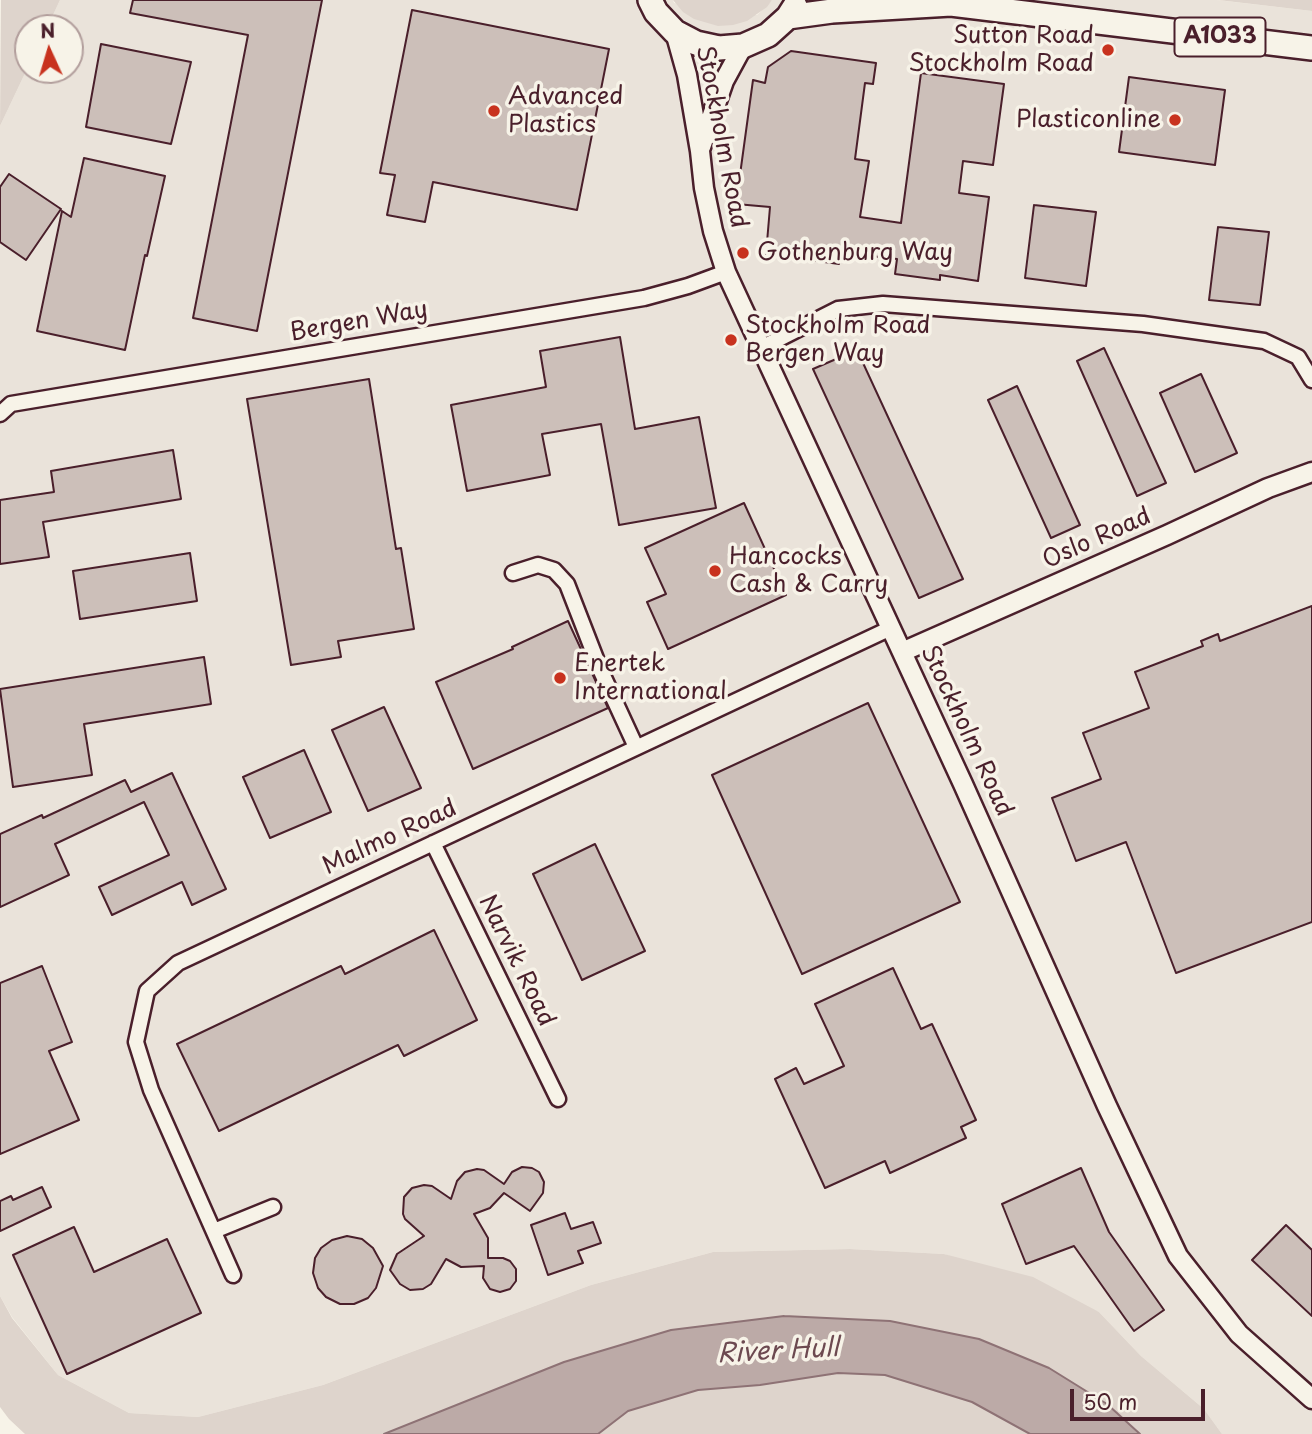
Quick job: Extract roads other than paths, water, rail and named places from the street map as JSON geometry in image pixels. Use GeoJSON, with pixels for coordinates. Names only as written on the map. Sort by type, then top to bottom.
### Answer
{"type":"FeatureCollection","features":[{"type":"Feature","properties":{"kind":"highway","name":"A1033"},"geometry":{"type":"LineString","coordinates":[[793,9],[832,11],[946,2],[1312,48]]}},
{"type":"Feature","properties":{"kind":"highway"},"geometry":{"type":"LineString","coordinates":[[649,4],[675,32],[696,43],[719,48],[743,46],[768,35],[793,9]]}},
{"type":"Feature","properties":{"kind":"street","name":"Stockholm Road"},"geometry":{"type":"LineString","coordinates":[[675,32],[687,75],[713,231],[726,272],[763,347],[1097,1084],[1178,1256],[1239,1334],[1312,1399]]}},
{"type":"Feature","properties":{"kind":"street"},"geometry":{"type":"LineString","coordinates":[[700,150],[720,90],[743,46]]}},
{"type":"Feature","properties":{"kind":"street","name":"Bergen Way"},"geometry":{"type":"LineString","coordinates":[[0,414],[11,404],[644,298],[726,272]]}},
{"type":"Feature","properties":{"kind":"street"},"geometry":{"type":"LineString","coordinates":[[763,347],[838,309],[883,304],[1143,324],[1264,341],[1298,357],[1312,380]]}},
{"type":"Feature","properties":{"kind":"street","name":"Oslo Road"},"geometry":{"type":"LineString","coordinates":[[902,652],[1167,536],[1268,488],[1312,472]]}},
{"type":"Feature","properties":{"kind":"street"},"geometry":{"type":"LineString","coordinates":[[513,573],[538,565],[554,570],[566,584],[600,669],[636,747]]}},
{"type":"Feature","properties":{"kind":"street","name":"Malmo Road"},"geometry":{"type":"LineString","coordinates":[[233,1275],[151,1090],[136,1042],[146,991],[178,963],[891,628]]}},
{"type":"Feature","properties":{"kind":"street","name":"Narvik Road"},"geometry":{"type":"LineString","coordinates":[[433,843],[558,1100]]}},
{"type":"Feature","properties":{"kind":"street"},"geometry":{"type":"LineString","coordinates":[[214,1231],[274,1207]]}},
{"type":"Feature","properties":{"kind":"water","name":"River Hull"},"geometry":{"type":"Polygon","coordinates":[[[784,1316],[890,1321],[979,1339],[1049,1368],[1107,1404],[1140,1434],[1030,1434],[972,1402],[885,1375],[838,1373],[760,1385],[698,1390],[628,1411],[598,1434],[384,1434],[564,1362],[671,1330],[784,1316]]]}},
{"type":"Feature","properties":{"kind":"place","name":"Sutton Road Stockholm Road"},"geometry":{"type":"Point","coordinates":[1108,50]}},
{"type":"Feature","properties":{"kind":"place","name":"Advanced Plastics"},"geometry":{"type":"Point","coordinates":[494,111]}},
{"type":"Feature","properties":{"kind":"place","name":"Plasticonline"},"geometry":{"type":"Point","coordinates":[1175,120]}},
{"type":"Feature","properties":{"kind":"place","name":"Gothenburg Way"},"geometry":{"type":"Point","coordinates":[743,253]}},
{"type":"Feature","properties":{"kind":"place","name":"Stockholm Road Bergen Way"},"geometry":{"type":"Point","coordinates":[731,340]}},
{"type":"Feature","properties":{"kind":"place","name":"Hancocks Cash & Carry"},"geometry":{"type":"Point","coordinates":[715,571]}},
{"type":"Feature","properties":{"kind":"place","name":"Enertek International"},"geometry":{"type":"Point","coordinates":[560,678]}}]}
